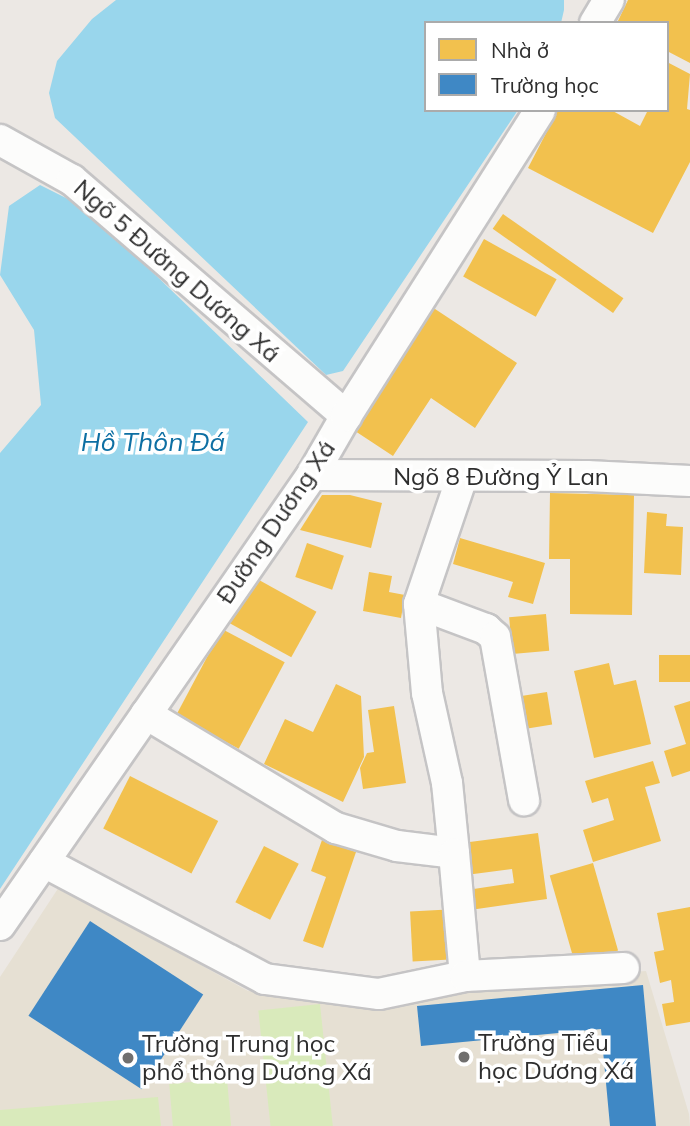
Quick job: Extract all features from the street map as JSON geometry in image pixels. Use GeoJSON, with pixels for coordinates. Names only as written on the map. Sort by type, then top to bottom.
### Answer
{"type":"FeatureCollection","features":[{"type":"Feature","properties":{"kind":"street"},"geometry":{"type":"LineString","coordinates":[[596,21],[610,0]]}},
{"type":"Feature","properties":{"kind":"street","name":"Đường Dương Xá"},"geometry":{"type":"LineString","coordinates":[[0,925],[312,475],[346,416],[539,112]]}},
{"type":"Feature","properties":{"kind":"street","name":"Ngõ 5 Đường Dương Xá"},"geometry":{"type":"LineString","coordinates":[[0,140],[72,180],[346,416]]}},
{"type":"Feature","properties":{"kind":"street","name":"Ngõ 8 Đường Ỷ Lan"},"geometry":{"type":"LineString","coordinates":[[312,475],[587,476],[690,481]]}},
{"type":"Feature","properties":{"kind":"street"},"geometry":{"type":"LineString","coordinates":[[462,477],[419,604],[427,693],[447,783],[465,976]]}},
{"type":"Feature","properties":{"kind":"street"},"geometry":{"type":"LineString","coordinates":[[419,604],[486,629],[495,637],[524,800]]}},
{"type":"Feature","properties":{"kind":"street"},"geometry":{"type":"LineString","coordinates":[[146,714],[336,828],[397,846],[454,853]]}},
{"type":"Feature","properties":{"kind":"street"},"geometry":{"type":"LineString","coordinates":[[44,862],[265,979],[379,993],[465,976],[624,968]]}},
{"type":"Feature","properties":{"kind":"shaded area"},"geometry":{"type":"Polygon","coordinates":[[[59,887],[248,991],[465,983],[646,971],[689,1114],[690,1126],[0,1126],[0,977],[59,887]]]}},
{"type":"Feature","properties":{"kind":"green space"},"geometry":{"type":"Polygon","coordinates":[[[320,1004],[333,1126],[270,1126],[258,1010],[320,1004]]]}},
{"type":"Feature","properties":{"kind":"green space"},"geometry":{"type":"Polygon","coordinates":[[[227,1079],[231,1126],[173,1126],[169,1084],[227,1079]]]}},
{"type":"Feature","properties":{"kind":"green space"},"geometry":{"type":"Polygon","coordinates":[[[158,1097],[161,1126],[0,1126],[0,1110],[158,1097]]]}},
{"type":"Feature","properties":{"kind":"water"},"geometry":{"type":"Polygon","coordinates":[[[116,0],[564,0],[561,21],[424,21],[424,112],[517,112],[343,371],[326,375],[55,118],[49,93],[57,61],[92,19],[116,0]]]}},
{"type":"Feature","properties":{"kind":"water","name":"Hồ Thôn Đá"},"geometry":{"type":"Polygon","coordinates":[[[40,185],[86,208],[308,422],[0,889],[0,453],[41,405],[34,330],[0,275],[9,206],[40,185]]]}},
{"type":"Feature","properties":{"kind":"building: Nhà ở"},"geometry":{"type":"Polygon","coordinates":[[[628,0],[690,0],[690,63],[669,52],[669,21],[618,21],[628,0]]]}},
{"type":"Feature","properties":{"kind":"building: Nhà ở"},"geometry":{"type":"Polygon","coordinates":[[[669,63],[690,74],[687,109],[690,110],[690,162],[653,233],[528,168],[557,112],[615,112],[640,126],[647,112],[669,112],[669,63]]]}},
{"type":"Feature","properties":{"kind":"building: Nhà ở"},"geometry":{"type":"Polygon","coordinates":[[[503,214],[623,298],[613,313],[493,229],[503,214]]]}},
{"type":"Feature","properties":{"kind":"building: Nhà ở"},"geometry":{"type":"Polygon","coordinates":[[[484,239],[557,279],[536,317],[463,277],[484,239]]]}},
{"type":"Feature","properties":{"kind":"building: Nhà ở"},"geometry":{"type":"Polygon","coordinates":[[[432,307],[517,363],[475,428],[431,398],[393,456],[352,429],[432,307]]]}},
{"type":"Feature","properties":{"kind":"building: Nhà ở"},"geometry":{"type":"Polygon","coordinates":[[[550,493],[634,495],[632,615],[570,614],[570,559],[549,559],[550,493]]]}},
{"type":"Feature","properties":{"kind":"building: Nhà ở"},"geometry":{"type":"Polygon","coordinates":[[[322,495],[350,495],[382,503],[371,548],[300,530],[322,495]]]}},
{"type":"Feature","properties":{"kind":"building: Nhà ở"},"geometry":{"type":"Polygon","coordinates":[[[647,512],[667,514],[666,526],[683,527],[681,575],[644,573],[647,512]]]}},
{"type":"Feature","properties":{"kind":"building: Nhà ở"},"geometry":{"type":"Polygon","coordinates":[[[460,538],[545,563],[533,604],[508,597],[513,582],[453,564],[460,538]]]}},
{"type":"Feature","properties":{"kind":"building: Nhà ở"},"geometry":{"type":"Polygon","coordinates":[[[307,543],[344,556],[332,590],[295,577],[307,543]]]}},
{"type":"Feature","properties":{"kind":"building: Nhà ở"},"geometry":{"type":"Polygon","coordinates":[[[369,572],[392,576],[389,592],[405,595],[401,618],[363,611],[369,572]]]}},
{"type":"Feature","properties":{"kind":"building: Nhà ở"},"geometry":{"type":"Polygon","coordinates":[[[250,575],[316,612],[291,657],[225,620],[250,575]]]}},
{"type":"Feature","properties":{"kind":"building: Nhà ở"},"geometry":{"type":"Polygon","coordinates":[[[546,614],[549,651],[512,654],[509,617],[546,614]]]}},
{"type":"Feature","properties":{"kind":"building: Nhà ở"},"geometry":{"type":"Polygon","coordinates":[[[222,629],[285,662],[239,749],[176,716],[222,629]]]}},
{"type":"Feature","properties":{"kind":"building: Nhà ở"},"geometry":{"type":"Polygon","coordinates":[[[659,655],[690,655],[690,682],[659,682],[659,655]]]}},
{"type":"Feature","properties":{"kind":"building: Nhà ở"},"geometry":{"type":"Polygon","coordinates":[[[609,663],[614,685],[636,680],[651,744],[594,758],[574,671],[609,663]]]}},
{"type":"Feature","properties":{"kind":"building: Nhà ở"},"geometry":{"type":"Polygon","coordinates":[[[336,684],[361,696],[364,757],[343,802],[264,764],[285,719],[313,732],[336,684]]]}},
{"type":"Feature","properties":{"kind":"building: Nhà ở"},"geometry":{"type":"Polygon","coordinates":[[[547,692],[552,725],[522,729],[516,697],[547,692]]]}},
{"type":"Feature","properties":{"kind":"building: Nhà ở"},"geometry":{"type":"Polygon","coordinates":[[[690,701],[690,771],[672,777],[664,751],[686,744],[674,706],[690,701]]]}},
{"type":"Feature","properties":{"kind":"building: Nhà ở"},"geometry":{"type":"Polygon","coordinates":[[[394,706],[406,783],[363,789],[360,768],[367,753],[374,752],[368,710],[394,706]]]}},
{"type":"Feature","properties":{"kind":"building: Nhà ở"},"geometry":{"type":"Polygon","coordinates":[[[653,761],[660,783],[645,787],[661,841],[593,862],[583,830],[614,820],[608,798],[592,803],[585,781],[653,761]]]}},
{"type":"Feature","properties":{"kind":"building: Nhà ở"},"geometry":{"type":"Polygon","coordinates":[[[130,776],[218,821],[191,874],[103,829],[130,776]]]}},
{"type":"Feature","properties":{"kind":"building: Nhà ở"},"geometry":{"type":"Polygon","coordinates":[[[538,833],[547,899],[470,910],[467,890],[514,883],[512,869],[466,875],[462,843],[538,833]]]}},
{"type":"Feature","properties":{"kind":"building: Nhà ở"},"geometry":{"type":"Polygon","coordinates":[[[322,840],[356,852],[323,948],[303,941],[326,877],[311,871],[322,840]]]}},
{"type":"Feature","properties":{"kind":"building: Nhà ở"},"geometry":{"type":"Polygon","coordinates":[[[264,846],[299,864],[270,920],[235,902],[264,846]]]}},
{"type":"Feature","properties":{"kind":"building: Nhà ở"},"geometry":{"type":"Polygon","coordinates":[[[593,863],[618,950],[575,963],[550,875],[593,863]]]}},
{"type":"Feature","properties":{"kind":"building: Nhà ở"},"geometry":{"type":"Polygon","coordinates":[[[690,907],[690,1022],[666,1026],[662,1004],[674,1002],[671,980],[660,983],[654,952],[664,950],[657,913],[690,907]]]}},
{"type":"Feature","properties":{"kind":"building: Nhà ở"},"geometry":{"type":"Polygon","coordinates":[[[457,909],[460,959],[413,961],[410,911],[457,909]]]}},
{"type":"Feature","properties":{"kind":"building: Trường học"},"geometry":{"type":"Polygon","coordinates":[[[90,921],[203,995],[142,1089],[28,1016],[90,921]]]}},
{"type":"Feature","properties":{"kind":"building: Trường học"},"geometry":{"type":"Polygon","coordinates":[[[643,985],[656,1126],[610,1126],[601,1029],[421,1046],[417,1006],[643,985]]]}},
{"type":"Feature","properties":{"kind":"place","name":"Trường Tiểu học Dương Xá"},"geometry":{"type":"Point","coordinates":[464,1057]}},
{"type":"Feature","properties":{"kind":"place","name":"Trường Trung học phổ thông Dương Xá"},"geometry":{"type":"Point","coordinates":[128,1058]}}]}
